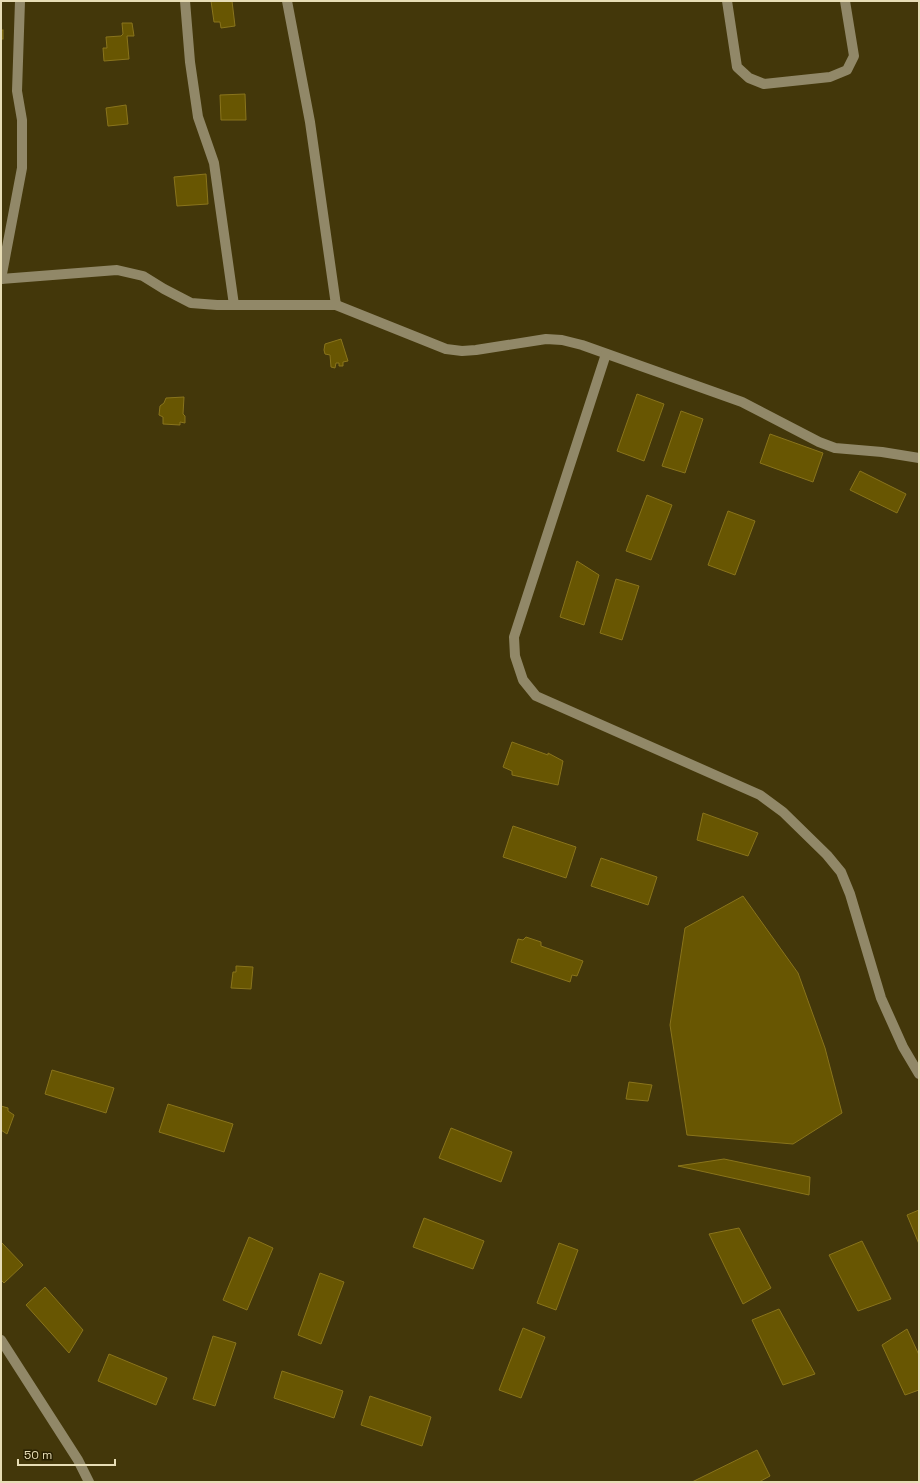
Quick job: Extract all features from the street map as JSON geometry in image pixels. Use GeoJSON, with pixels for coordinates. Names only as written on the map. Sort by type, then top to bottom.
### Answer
{"type":"FeatureCollection","features":[{"type":"Feature","properties":{"kind":"street"},"geometry":{"type":"LineString","coordinates":[[20,1],[17,91],[22,120],[22,168],[1,279],[116,270],[143,276],[191,303],[234,305],[336,305],[446,349],[462,351],[546,339],[562,340],[582,345],[742,402],[819,442],[835,448],[882,452],[919,458]]}},
{"type":"Feature","properties":{"kind":"street"},"geometry":{"type":"LineString","coordinates":[[185,1],[190,62],[198,116],[214,163],[234,305]]}},
{"type":"Feature","properties":{"kind":"street"},"geometry":{"type":"LineString","coordinates":[[287,1],[310,122],[336,305]]}},
{"type":"Feature","properties":{"kind":"street"},"geometry":{"type":"LineString","coordinates":[[727,1],[737,67],[749,78],[764,84],[830,77],[847,70],[854,56],[845,1]]}},
{"type":"Feature","properties":{"kind":"street"},"geometry":{"type":"LineString","coordinates":[[606,354],[514,637],[515,656],[523,680],[536,696],[760,795],[783,812],[827,855],[841,872],[850,894],[882,998],[903,1047],[919,1074]]}},
{"type":"Feature","properties":{"kind":"street"},"geometry":{"type":"LineString","coordinates":[[1,1340],[78,1460],[89,1482]]}},
{"type":"Feature","properties":{"kind":"building"},"geometry":{"type":"Polygon","coordinates":[[[211,1],[232,1],[235,26],[221,28],[220,22],[214,22],[211,1]]]}},
{"type":"Feature","properties":{"kind":"building"},"geometry":{"type":"Polygon","coordinates":[[[122,23],[132,23],[134,36],[127,36],[129,59],[104,61],[103,48],[107,48],[106,37],[121,36],[123,34],[122,23]]]}},
{"type":"Feature","properties":{"kind":"building"},"geometry":{"type":"Polygon","coordinates":[[[1,30],[3,30],[3,39],[1,39],[1,30]]]}},
{"type":"Feature","properties":{"kind":"building"},"geometry":{"type":"Polygon","coordinates":[[[245,94],[246,120],[221,120],[220,95],[245,94]]]}},
{"type":"Feature","properties":{"kind":"building"},"geometry":{"type":"Polygon","coordinates":[[[126,105],[128,124],[108,126],[106,108],[126,105]]]}},
{"type":"Feature","properties":{"kind":"building"},"geometry":{"type":"Polygon","coordinates":[[[206,174],[208,204],[177,206],[174,177],[206,174]]]}},
{"type":"Feature","properties":{"kind":"building"},"geometry":{"type":"Polygon","coordinates":[[[341,339],[348,361],[343,362],[343,366],[339,366],[339,363],[336,363],[335,368],[331,367],[330,355],[325,354],[325,344],[341,339]]]}},
{"type":"Feature","properties":{"kind":"building"},"geometry":{"type":"Polygon","coordinates":[[[637,394],[664,404],[644,461],[617,451],[637,394]]]}},
{"type":"Feature","properties":{"kind":"building"},"geometry":{"type":"Polygon","coordinates":[[[184,397],[183,414],[185,416],[185,423],[180,422],[180,425],[163,424],[163,417],[159,415],[160,406],[164,403],[166,398],[184,397]]]}},
{"type":"Feature","properties":{"kind":"building"},"geometry":{"type":"Polygon","coordinates":[[[681,411],[703,419],[685,473],[662,466],[681,411]]]}},
{"type":"Feature","properties":{"kind":"building"},"geometry":{"type":"Polygon","coordinates":[[[770,434],[823,453],[813,482],[760,463],[770,434]]]}},
{"type":"Feature","properties":{"kind":"building"},"geometry":{"type":"Polygon","coordinates":[[[860,471],[906,494],[897,513],[850,490],[860,471]]]}},
{"type":"Feature","properties":{"kind":"building"},"geometry":{"type":"Polygon","coordinates":[[[647,495],[672,505],[651,560],[626,551],[647,495]]]}},
{"type":"Feature","properties":{"kind":"building"},"geometry":{"type":"Polygon","coordinates":[[[728,511],[755,521],[735,575],[708,565],[728,511]]]}},
{"type":"Feature","properties":{"kind":"building"},"geometry":{"type":"Polygon","coordinates":[[[577,561],[599,575],[584,625],[560,617],[577,561]]]}},
{"type":"Feature","properties":{"kind":"building"},"geometry":{"type":"Polygon","coordinates":[[[616,579],[639,586],[622,640],[600,633],[616,579]]]}},
{"type":"Feature","properties":{"kind":"building"},"geometry":{"type":"Polygon","coordinates":[[[512,742],[548,755],[548,753],[563,761],[558,785],[512,775],[512,771],[503,767],[512,742]]]}},
{"type":"Feature","properties":{"kind":"building"},"geometry":{"type":"Polygon","coordinates":[[[703,813],[758,833],[748,856],[697,840],[703,813]]]}},
{"type":"Feature","properties":{"kind":"building"},"geometry":{"type":"Polygon","coordinates":[[[513,826],[576,847],[566,878],[503,857],[513,826]]]}},
{"type":"Feature","properties":{"kind":"building"},"geometry":{"type":"Polygon","coordinates":[[[601,858],[657,877],[648,905],[591,886],[601,858]]]}},
{"type":"Feature","properties":{"kind":"building"},"geometry":{"type":"Polygon","coordinates":[[[743,896],[798,973],[825,1048],[842,1113],[793,1144],[687,1135],[670,1025],[685,928],[743,896]]]}},
{"type":"Feature","properties":{"kind":"building"},"geometry":{"type":"Polygon","coordinates":[[[526,937],[541,942],[541,946],[583,961],[577,976],[572,975],[570,982],[511,962],[518,939],[523,940],[526,937]]]}},
{"type":"Feature","properties":{"kind":"building"},"geometry":{"type":"Polygon","coordinates":[[[236,966],[253,967],[251,989],[231,988],[233,972],[236,972],[236,966]]]}},
{"type":"Feature","properties":{"kind":"building"},"geometry":{"type":"Polygon","coordinates":[[[52,1070],[114,1088],[106,1113],[45,1094],[52,1070]]]}},
{"type":"Feature","properties":{"kind":"building"},"geometry":{"type":"Polygon","coordinates":[[[629,1082],[652,1085],[648,1101],[626,1099],[629,1082]]]}},
{"type":"Feature","properties":{"kind":"building"},"geometry":{"type":"Polygon","coordinates":[[[168,1104],[233,1124],[224,1152],[159,1132],[168,1104]]]}},
{"type":"Feature","properties":{"kind":"building"},"geometry":{"type":"Polygon","coordinates":[[[1,1106],[8,1108],[8,1111],[14,1115],[7,1134],[1,1130],[1,1106]]]}},
{"type":"Feature","properties":{"kind":"building"},"geometry":{"type":"Polygon","coordinates":[[[451,1128],[512,1152],[501,1182],[439,1158],[451,1128]]]}},
{"type":"Feature","properties":{"kind":"building"},"geometry":{"type":"Polygon","coordinates":[[[724,1159],[810,1177],[809,1195],[678,1166],[724,1159]]]}},
{"type":"Feature","properties":{"kind":"building"},"geometry":{"type":"Polygon","coordinates":[[[919,1210],[919,1244],[907,1215],[919,1210]]]}},
{"type":"Feature","properties":{"kind":"building"},"geometry":{"type":"Polygon","coordinates":[[[424,1218],[484,1241],[473,1269],[413,1247],[424,1218]]]}},
{"type":"Feature","properties":{"kind":"building"},"geometry":{"type":"Polygon","coordinates":[[[739,1228],[771,1288],[743,1304],[709,1234],[739,1228]]]}},
{"type":"Feature","properties":{"kind":"building"},"geometry":{"type":"Polygon","coordinates":[[[249,1237],[273,1248],[247,1310],[223,1300],[249,1237]]]}},
{"type":"Feature","properties":{"kind":"building"},"geometry":{"type":"Polygon","coordinates":[[[862,1241],[891,1299],[858,1311],[829,1255],[862,1241]]]}},
{"type":"Feature","properties":{"kind":"building"},"geometry":{"type":"Polygon","coordinates":[[[1,1242],[23,1265],[4,1283],[1,1280],[1,1242]]]}},
{"type":"Feature","properties":{"kind":"building"},"geometry":{"type":"Polygon","coordinates":[[[559,1243],[578,1250],[556,1310],[537,1303],[559,1243]]]}},
{"type":"Feature","properties":{"kind":"building"},"geometry":{"type":"Polygon","coordinates":[[[320,1273],[344,1282],[321,1344],[298,1335],[320,1273]]]}},
{"type":"Feature","properties":{"kind":"building"},"geometry":{"type":"Polygon","coordinates":[[[45,1287],[83,1330],[69,1353],[26,1305],[45,1287]]]}},
{"type":"Feature","properties":{"kind":"building"},"geometry":{"type":"Polygon","coordinates":[[[779,1309],[815,1374],[783,1385],[752,1320],[779,1309]]]}},
{"type":"Feature","properties":{"kind":"building"},"geometry":{"type":"Polygon","coordinates":[[[523,1328],[545,1337],[521,1398],[499,1390],[523,1328]]]}},
{"type":"Feature","properties":{"kind":"building"},"geometry":{"type":"Polygon","coordinates":[[[907,1329],[919,1355],[919,1390],[905,1395],[882,1345],[907,1329]]]}},
{"type":"Feature","properties":{"kind":"building"},"geometry":{"type":"Polygon","coordinates":[[[213,1336],[236,1343],[215,1406],[193,1399],[213,1336]]]}},
{"type":"Feature","properties":{"kind":"building"},"geometry":{"type":"Polygon","coordinates":[[[109,1354],[167,1378],[156,1405],[98,1381],[109,1354]]]}},
{"type":"Feature","properties":{"kind":"building"},"geometry":{"type":"Polygon","coordinates":[[[282,1371],[343,1391],[334,1418],[274,1398],[282,1371]]]}},
{"type":"Feature","properties":{"kind":"building"},"geometry":{"type":"Polygon","coordinates":[[[370,1396],[431,1417],[422,1446],[361,1425],[370,1396]]]}},
{"type":"Feature","properties":{"kind":"building"},"geometry":{"type":"Polygon","coordinates":[[[757,1450],[770,1476],[759,1482],[692,1482],[757,1450]]]}}]}
